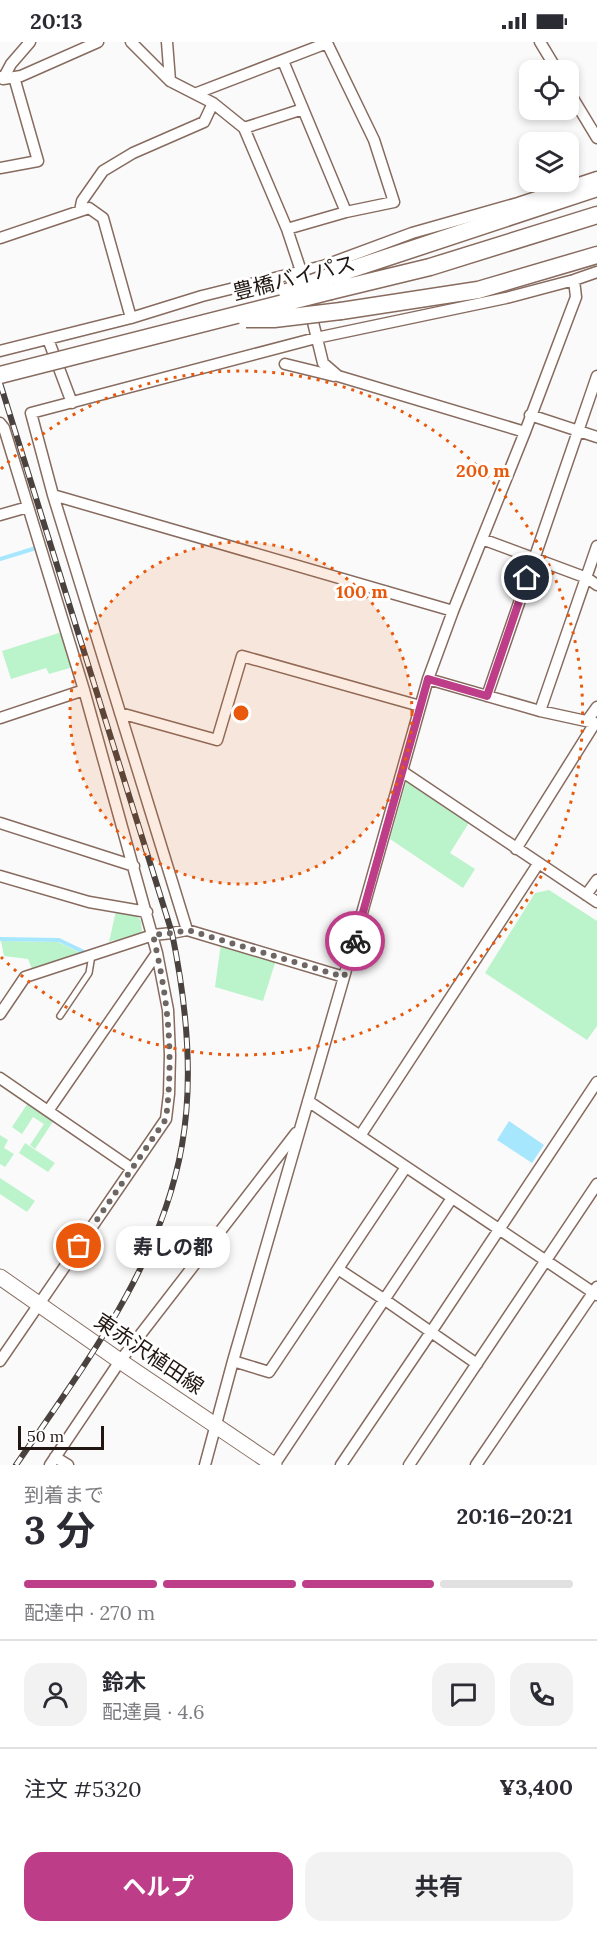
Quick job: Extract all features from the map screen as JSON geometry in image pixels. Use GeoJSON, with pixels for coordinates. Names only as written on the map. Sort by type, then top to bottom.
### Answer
{"type":"FeatureCollection","features":[{"type":"Feature","properties":{"kind":"highway"},"geometry":{"type":"LineString","coordinates":[[137,340],[296,289],[331,284],[597,188]]}},
{"type":"Feature","properties":{"kind":"highway","name":"豊橋バイパス"},"geometry":{"type":"LineString","coordinates":[[0,375],[221,320],[331,284],[430,267],[597,215]]}},
{"type":"Feature","properties":{"kind":"highway"},"geometry":{"type":"LineString","coordinates":[[221,320],[274,319],[478,290],[597,255]]}},
{"type":"Feature","properties":{"kind":"main road","name":"東赤沢植田線"},"geometry":{"type":"LineString","coordinates":[[0,1277],[274,1465]]}},
{"type":"Feature","properties":{"kind":"street"},"geometry":{"type":"LineString","coordinates":[[0,168],[38,161],[6,78],[11,64],[30,42]]}},
{"type":"Feature","properties":{"kind":"street"},"geometry":{"type":"LineString","coordinates":[[6,78],[21,76],[98,42]]}},
{"type":"Feature","properties":{"kind":"street"},"geometry":{"type":"LineString","coordinates":[[131,42],[170,81],[213,103],[244,128],[287,228],[302,271],[323,363],[338,376]]}},
{"type":"Feature","properties":{"kind":"street"},"geometry":{"type":"LineString","coordinates":[[167,42],[170,81]]}},
{"type":"Feature","properties":{"kind":"street"},"geometry":{"type":"LineString","coordinates":[[540,42],[551,60]]}},
{"type":"Feature","properties":{"kind":"street"},"geometry":{"type":"LineString","coordinates":[[197,93],[327,43],[374,140],[394,202],[287,228]]}},
{"type":"Feature","properties":{"kind":"street"},"geometry":{"type":"LineString","coordinates":[[282,61],[346,212]]}},
{"type":"Feature","properties":{"kind":"street"},"geometry":{"type":"LineString","coordinates":[[80,211],[82,201],[103,171],[132,153],[204,122],[213,103]]}},
{"type":"Feature","properties":{"kind":"street"},"geometry":{"type":"LineString","coordinates":[[579,108],[597,138]]}},
{"type":"Feature","properties":{"kind":"street"},"geometry":{"type":"LineString","coordinates":[[244,128],[303,109]]}},
{"type":"Feature","properties":{"kind":"street"},"geometry":{"type":"LineString","coordinates":[[0,351],[323,266],[412,233],[518,203],[597,177]]}},
{"type":"Feature","properties":{"kind":"street"},"geometry":{"type":"LineString","coordinates":[[0,238],[89,208],[103,218],[132,318]]}},
{"type":"Feature","properties":{"kind":"street"},"geometry":{"type":"LineString","coordinates":[[188,930],[53,495],[31,413],[316,338],[449,311],[574,280],[597,272]]}},
{"type":"Feature","properties":{"kind":"street"},"geometry":{"type":"LineString","coordinates":[[205,1465],[344,977],[385,823],[403,772],[409,737],[453,611],[576,297],[574,280]]}},
{"type":"Feature","properties":{"kind":"street"},"geometry":{"type":"LineString","coordinates":[[48,339],[72,403]]}},
{"type":"Feature","properties":{"kind":"street"},"geometry":{"type":"LineString","coordinates":[[285,364],[338,376],[525,432]]}},
{"type":"Feature","properties":{"kind":"street"},"geometry":{"type":"LineString","coordinates":[[487,696],[597,376]]}},
{"type":"Feature","properties":{"kind":"street"},"geometry":{"type":"LineString","coordinates":[[530,415],[597,437]]}},
{"type":"Feature","properties":{"kind":"street"},"geometry":{"type":"LineString","coordinates":[[0,423],[4,428],[84,690],[147,912],[168,1010],[170,1055],[166,1119],[0,1361]]}},
{"type":"Feature","properties":{"kind":"street"},"geometry":{"type":"LineString","coordinates":[[53,495],[453,611]]}},
{"type":"Feature","properties":{"kind":"street"},"geometry":{"type":"LineString","coordinates":[[0,516],[28,507]]}},
{"type":"Feature","properties":{"kind":"street"},"geometry":{"type":"LineString","coordinates":[[482,539],[587,578],[597,585]]}},
{"type":"Feature","properties":{"kind":"street"},"geometry":{"type":"LineString","coordinates":[[540,711],[597,546]]}},
{"type":"Feature","properties":{"kind":"street"},"geometry":{"type":"LineString","coordinates":[[120,713],[217,740],[224,723],[242,656],[420,706]]}},
{"type":"Feature","properties":{"kind":"street"},"geometry":{"type":"LineString","coordinates":[[428,679],[540,711],[596,723],[516,849]]}},
{"type":"Feature","properties":{"kind":"street"},"geometry":{"type":"LineString","coordinates":[[0,718],[84,690]]}},
{"type":"Feature","properties":{"kind":"street"},"geometry":{"type":"LineString","coordinates":[[587,721],[597,707]]}},
{"type":"Feature","properties":{"kind":"street"},"geometry":{"type":"LineString","coordinates":[[403,772],[597,902]]}},
{"type":"Feature","properties":{"kind":"street"},"geometry":{"type":"LineString","coordinates":[[0,823],[134,866]]}},
{"type":"Feature","properties":{"kind":"street"},"geometry":{"type":"LineString","coordinates":[[360,1136],[538,864]]}},
{"type":"Feature","properties":{"kind":"street"},"geometry":{"type":"LineString","coordinates":[[0,876],[89,902],[147,912]]}},
{"type":"Feature","properties":{"kind":"street"},"geometry":{"type":"LineString","coordinates":[[586,895],[597,880]]}},
{"type":"Feature","properties":{"kind":"street"},"geometry":{"type":"LineString","coordinates":[[0,1014],[25,977],[153,935],[188,930],[344,977]]}},
{"type":"Feature","properties":{"kind":"street"},"geometry":{"type":"LineString","coordinates":[[48,1111],[157,953]]}},
{"type":"Feature","properties":{"kind":"street"},"geometry":{"type":"LineString","coordinates":[[0,1078],[131,1168]]}},
{"type":"Feature","properties":{"kind":"street"},"geometry":{"type":"LineString","coordinates":[[341,1465],[597,1082]]}},
{"type":"Feature","properties":{"kind":"street"},"geometry":{"type":"LineString","coordinates":[[308,1101],[545,1261],[596,1292],[476,1465]]}},
{"type":"Feature","properties":{"kind":"street"},"geometry":{"type":"LineString","coordinates":[[68,1465],[53,1461],[120,1361],[300,1128]]}},
{"type":"Feature","properties":{"kind":"street"},"geometry":{"type":"LineString","coordinates":[[233,1361],[269,1372],[406,1167]]}},
{"type":"Feature","properties":{"kind":"street"},"geometry":{"type":"LineString","coordinates":[[409,1465],[597,1184]]}},
{"type":"Feature","properties":{"kind":"street"},"geometry":{"type":"LineString","coordinates":[[274,1465],[452,1198]]}},
{"type":"Feature","properties":{"kind":"street"},"geometry":{"type":"LineString","coordinates":[[338,1269],[477,1364]]}},
{"type":"Feature","properties":{"kind":"lane"},"geometry":{"type":"LineString","coordinates":[[60,1016],[89,973],[92,955]]}},
{"type":"Feature","properties":{"kind":"green space"},"geometry":{"type":"Polygon","coordinates":[[[62,632],[73,667],[49,674],[46,668],[11,679],[2,651],[62,632]]]}},
{"type":"Feature","properties":{"kind":"green space"},"geometry":{"type":"Polygon","coordinates":[[[407,779],[470,821],[450,853],[475,869],[463,888],[390,839],[407,779]]]}},
{"type":"Feature","properties":{"kind":"green space"},"geometry":{"type":"Polygon","coordinates":[[[549,890],[597,921],[597,1026],[587,1040],[485,973],[535,893],[549,890]]]}},
{"type":"Feature","properties":{"kind":"green space"},"geometry":{"type":"Polygon","coordinates":[[[116,911],[137,916],[141,921],[142,931],[137,936],[118,943],[114,940],[109,942],[116,911]]]}},
{"type":"Feature","properties":{"kind":"green space"},"geometry":{"type":"Polygon","coordinates":[[[1,941],[58,942],[81,955],[32,969],[28,959],[4,956],[1,941]]]}},
{"type":"Feature","properties":{"kind":"green space"},"geometry":{"type":"Polygon","coordinates":[[[221,943],[276,960],[263,1001],[215,987],[221,943]]]}},
{"type":"Feature","properties":{"kind":"green space"},"geometry":{"type":"Polygon","coordinates":[[[28,1103],[54,1120],[35,1149],[30,1145],[44,1124],[33,1117],[22,1134],[12,1127],[28,1103]]]}},
{"type":"Feature","properties":{"kind":"green space"},"geometry":{"type":"Polygon","coordinates":[[[0,1135],[8,1140],[4,1148],[14,1154],[5,1167],[0,1164],[0,1135]]]}},
{"type":"Feature","properties":{"kind":"green space"},"geometry":{"type":"Polygon","coordinates":[[[25,1143],[55,1163],[48,1172],[19,1153],[25,1143]]]}},
{"type":"Feature","properties":{"kind":"green space"},"geometry":{"type":"Polygon","coordinates":[[[0,1178],[35,1201],[27,1212],[0,1194],[0,1178]]]}},
{"type":"Feature","properties":{"kind":"water"},"geometry":{"type":"Polygon","coordinates":[[[509,1121],[544,1145],[532,1163],[497,1140],[509,1121]]]}},
{"type":"Feature","properties":{"kind":"waterway"},"geometry":{"type":"LineString","coordinates":[[0,559],[36,548]]}},
{"type":"Feature","properties":{"kind":"waterway"},"geometry":{"type":"LineString","coordinates":[[0,939],[59,940],[86,953]]}},
{"type":"Feature","properties":{"kind":"railway"},"geometry":{"type":"LineString","coordinates":[[0,383],[172,933],[181,985],[188,1066],[186,1119],[182,1145],[172,1189],[157,1232],[116,1314],[16,1465]]}},
{"type":"Feature","properties":{"kind":"way so far"},"geometry":{"type":"LineString","coordinates":[[79,1246],[166,1119],[170,1055],[168,1010],[153,935],[188,930],[344,977],[355,941]]}},
{"type":"Feature","properties":{"kind":"place","name":"寿しの都"},"geometry":{"type":"Point","coordinates":[79,1246]}},
{"type":"Feature","properties":{"kind":"route"},"geometry":{"type":"LineString","coordinates":[[355,941],[428,679],[487,696],[527,578]]}}]}
